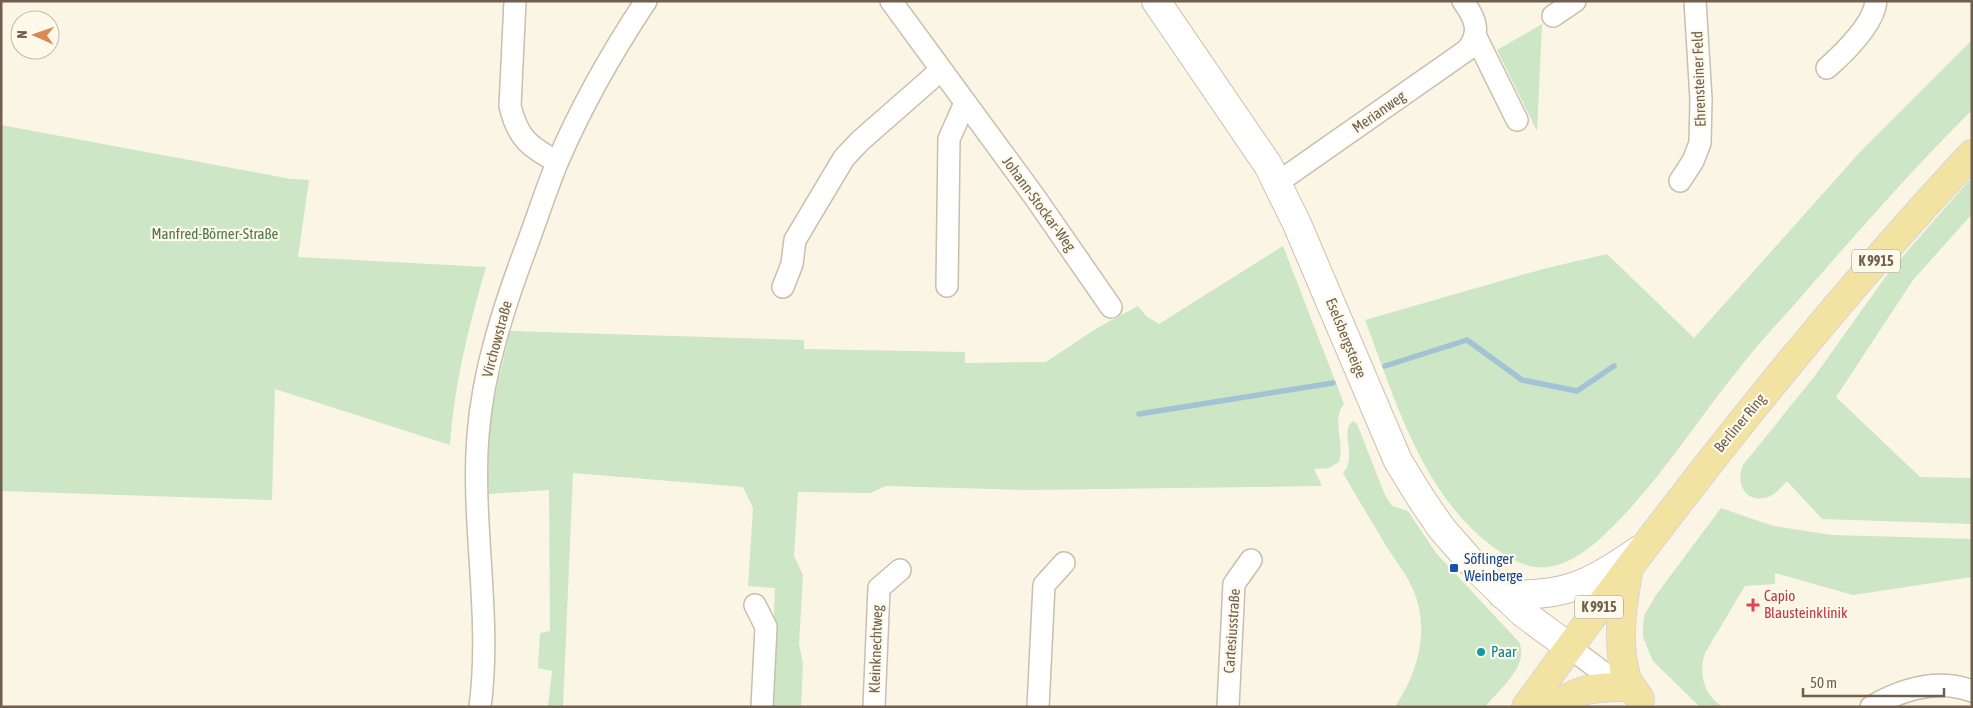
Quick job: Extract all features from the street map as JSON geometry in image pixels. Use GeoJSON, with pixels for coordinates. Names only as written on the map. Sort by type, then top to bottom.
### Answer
{"type":"FeatureCollection","features":[{"type":"Feature","properties":{"kind":"main road","name":"Berliner Ring"},"geometry":{"type":"LineString","coordinates":[[1526,707],[1718,449],[1922,208],[1972,154]]}},
{"type":"Feature","properties":{"kind":"main road"},"geometry":{"type":"LineString","coordinates":[[1637,557],[1622,607],[1622,654],[1628,679],[1637,698]]}},
{"type":"Feature","properties":{"kind":"main road"},"geometry":{"type":"LineString","coordinates":[[1556,707],[1571,696],[1588,689],[1637,698]]}},
{"type":"Feature","properties":{"kind":"street"},"geometry":{"type":"LineString","coordinates":[[515,1],[510,106],[522,138],[530,147],[557,162]]}},
{"type":"Feature","properties":{"kind":"street","name":"Virchowstraße"},"geometry":{"type":"LineString","coordinates":[[480,707],[482,596],[476,483],[478,434],[484,386],[498,331],[517,270],[557,162],[617,45],[646,1]]}},
{"type":"Feature","properties":{"kind":"street","name":"Johann-Stockar-Weg"},"geometry":{"type":"LineString","coordinates":[[890,1],[1111,307]]}},
{"type":"Feature","properties":{"kind":"street","name":"Eselsbergsteige"},"geometry":{"type":"LineString","coordinates":[[1156,1],[1268,165],[1337,316],[1398,461],[1442,529],[1502,594],[1528,617],[1569,647]]}},
{"type":"Feature","properties":{"kind":"street"},"geometry":{"type":"LineString","coordinates":[[1463,1],[1474,18],[1477,28],[1475,35],[1517,120]]}},
{"type":"Feature","properties":{"kind":"street"},"geometry":{"type":"LineString","coordinates":[[1554,16],[1575,1]]}},
{"type":"Feature","properties":{"kind":"street","name":"Ehrensteiner Feld"},"geometry":{"type":"LineString","coordinates":[[1680,181],[1693,161],[1700,143],[1701,99],[1695,1]]}},
{"type":"Feature","properties":{"kind":"street"},"geometry":{"type":"LineString","coordinates":[[1827,68],[1846,51],[1862,31],[1876,1]]}},
{"type":"Feature","properties":{"kind":"street","name":"Merianweg"},"geometry":{"type":"LineString","coordinates":[[1277,183],[1467,50],[1475,35]]}},
{"type":"Feature","properties":{"kind":"street"},"geometry":{"type":"LineString","coordinates":[[783,288],[792,264],[795,240],[844,158],[860,141],[941,70]]}},
{"type":"Feature","properties":{"kind":"street"},"geometry":{"type":"LineString","coordinates":[[947,286],[949,139],[965,103]]}},
{"type":"Feature","properties":{"kind":"street"},"geometry":{"type":"LineString","coordinates":[[1502,594],[1532,596],[1567,590],[1587,583],[1637,557]]}},
{"type":"Feature","properties":{"kind":"street","name":"Cartesiusstraße"},"geometry":{"type":"LineString","coordinates":[[1228,707],[1234,584],[1251,560]]}},
{"type":"Feature","properties":{"kind":"street"},"geometry":{"type":"LineString","coordinates":[[1038,707],[1044,586],[1064,563]]}},
{"type":"Feature","properties":{"kind":"street","name":"Kleinknechtweg"},"geometry":{"type":"LineString","coordinates":[[874,707],[878,588],[900,570]]}},
{"type":"Feature","properties":{"kind":"street"},"geometry":{"type":"LineString","coordinates":[[755,605],[766,627],[762,707]]}},
{"type":"Feature","properties":{"kind":"street"},"geometry":{"type":"LineString","coordinates":[[1569,647],[1637,698]]}},
{"type":"Feature","properties":{"kind":"street"},"geometry":{"type":"LineString","coordinates":[[1871,707],[1886,698],[1922,686],[1941,685],[1972,691]]}},
{"type":"Feature","properties":{"kind":"green space"},"geometry":{"type":"Polygon","coordinates":[[[1542,25],[1537,131],[1497,50],[1542,25]]]}},
{"type":"Feature","properties":{"kind":"green space"},"geometry":{"type":"Polygon","coordinates":[[[1972,40],[1972,110],[1888,199],[1763,340],[1659,475],[1606,533],[1582,553],[1564,563],[1555,566],[1535,567],[1520,563],[1505,555],[1470,527],[1430,475],[1414,445],[1365,320],[1543,269],[1607,254],[1694,338],[1860,152],[1972,40]]]}},
{"type":"Feature","properties":{"kind":"green space","name":"Manfred-Börner-Straße"},"geometry":{"type":"Polygon","coordinates":[[[1,125],[291,179],[309,180],[298,257],[486,267],[463,355],[450,445],[275,389],[272,500],[1,491],[1,125]]]}},
{"type":"Feature","properties":{"kind":"green space"},"geometry":{"type":"Polygon","coordinates":[[[1972,177],[1972,214],[1913,280],[1836,397],[1920,477],[1972,478],[1972,524],[1822,519],[1787,481],[1771,496],[1754,498],[1748,495],[1744,491],[1740,479],[1743,465],[1814,377],[1889,272],[1972,177]]]}},
{"type":"Feature","properties":{"kind":"green space"},"geometry":{"type":"Polygon","coordinates":[[[1283,246],[1344,404],[1340,410],[1338,424],[1339,462],[1329,468],[1314,469],[1322,486],[1030,490],[886,486],[870,493],[798,492],[794,556],[803,575],[799,644],[803,664],[801,707],[770,707],[775,588],[748,586],[753,508],[743,487],[573,473],[563,707],[548,707],[552,671],[538,668],[540,633],[550,631],[549,490],[487,494],[491,413],[510,331],[804,340],[804,349],[965,352],[965,363],[1046,362],[1097,328],[1138,306],[1146,316],[1159,324],[1283,246]]]}},
{"type":"Feature","properties":{"kind":"green space"},"geometry":{"type":"Polygon","coordinates":[[[1353,421],[1357,424],[1385,495],[1392,506],[1408,511],[1436,553],[1519,642],[1521,651],[1517,668],[1505,685],[1485,707],[1395,707],[1411,677],[1416,662],[1420,646],[1420,613],[1409,581],[1343,473],[1349,460],[1348,431],[1349,425],[1353,421]]]}},
{"type":"Feature","properties":{"kind":"green space"},"geometry":{"type":"Polygon","coordinates":[[[1721,508],[1773,526],[1832,535],[1972,539],[1972,577],[1853,595],[1775,573],[1775,584],[1745,586],[1705,653],[1703,661],[1704,684],[1707,691],[1717,703],[1724,707],[1700,707],[1653,661],[1643,637],[1643,624],[1645,614],[1656,595],[1721,508]]]}},
{"type":"Feature","properties":{"kind":"waterway"},"geometry":{"type":"LineString","coordinates":[[1385,366],[1467,340],[1522,380],[1577,391],[1614,366]]}},
{"type":"Feature","properties":{"kind":"waterway"},"geometry":{"type":"LineString","coordinates":[[1139,414],[1333,383]]}},
{"type":"Feature","properties":{"kind":"place","name":"Söflinger Weinberge"},"geometry":{"type":"Point","coordinates":[1454,568]}},
{"type":"Feature","properties":{"kind":"place","name":"Capio Blausteinklinik"},"geometry":{"type":"Point","coordinates":[1753,605]}},
{"type":"Feature","properties":{"kind":"place","name":"Paar"},"geometry":{"type":"Point","coordinates":[1481,652]}}]}
